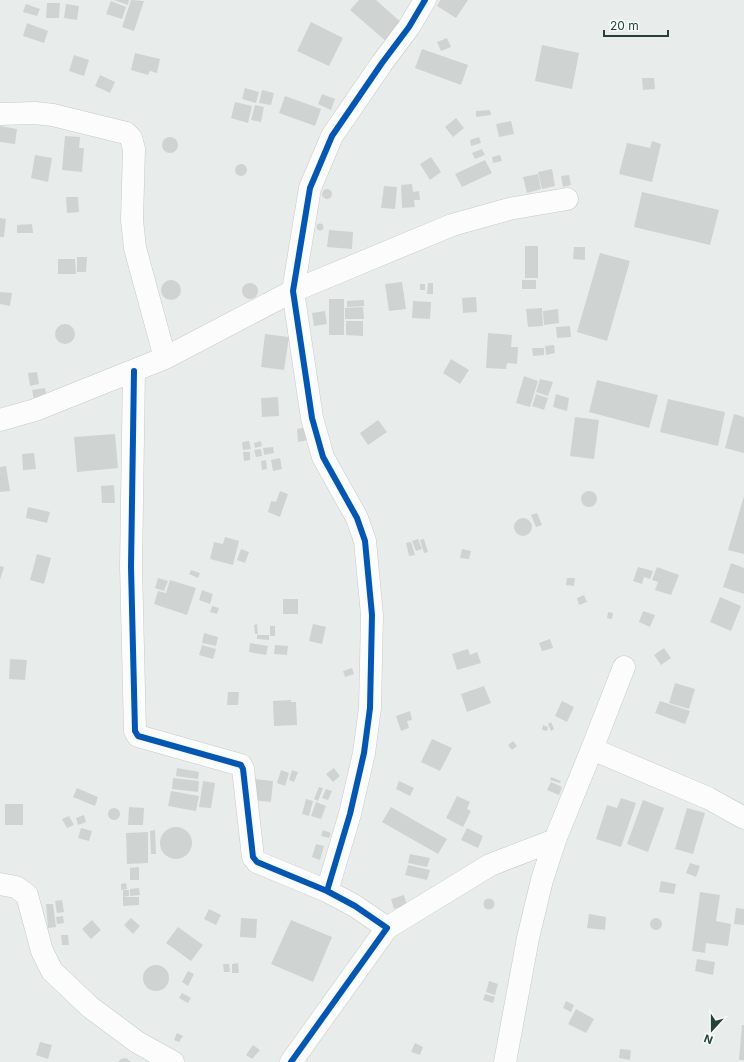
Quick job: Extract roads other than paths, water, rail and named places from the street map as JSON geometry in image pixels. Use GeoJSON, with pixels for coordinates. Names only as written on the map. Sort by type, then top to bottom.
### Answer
{"type":"FeatureCollection","features":[{"type":"Feature","properties":{"kind":"street"},"geometry":{"type":"LineString","coordinates":[[327,891],[350,814],[364,753],[370,708],[372,615],[365,541],[357,518],[323,458],[312,418],[293,291],[310,188],[332,136],[409,26],[425,0]]}},
{"type":"Feature","properties":{"kind":"street"},"geometry":{"type":"LineString","coordinates":[[0,114],[35,113],[53,115],[126,133],[131,138],[134,149],[132,220],[135,248],[165,358]]}},
{"type":"Feature","properties":{"kind":"street"},"geometry":{"type":"LineString","coordinates":[[0,420],[35,410],[165,358],[293,291],[452,225],[509,209],[566,199]]}},
{"type":"Feature","properties":{"kind":"street"},"geometry":{"type":"LineString","coordinates":[[134,371],[132,567],[135,731],[138,736],[240,765],[244,769],[253,857],[257,862],[327,891],[355,906],[387,928]]}},
{"type":"Feature","properties":{"kind":"street"},"geometry":{"type":"LineString","coordinates":[[505,1062],[528,938],[542,880],[555,840],[624,667]]}},
{"type":"Feature","properties":{"kind":"street"},"geometry":{"type":"LineString","coordinates":[[592,749],[708,798],[744,818]]}},
{"type":"Feature","properties":{"kind":"street"},"geometry":{"type":"LineString","coordinates":[[291,1062],[387,928],[490,865],[555,840]]}},
{"type":"Feature","properties":{"kind":"street"},"geometry":{"type":"LineString","coordinates":[[0,884],[16,887],[27,895],[42,951],[52,971],[90,1007],[137,1042],[173,1062]]}}]}
